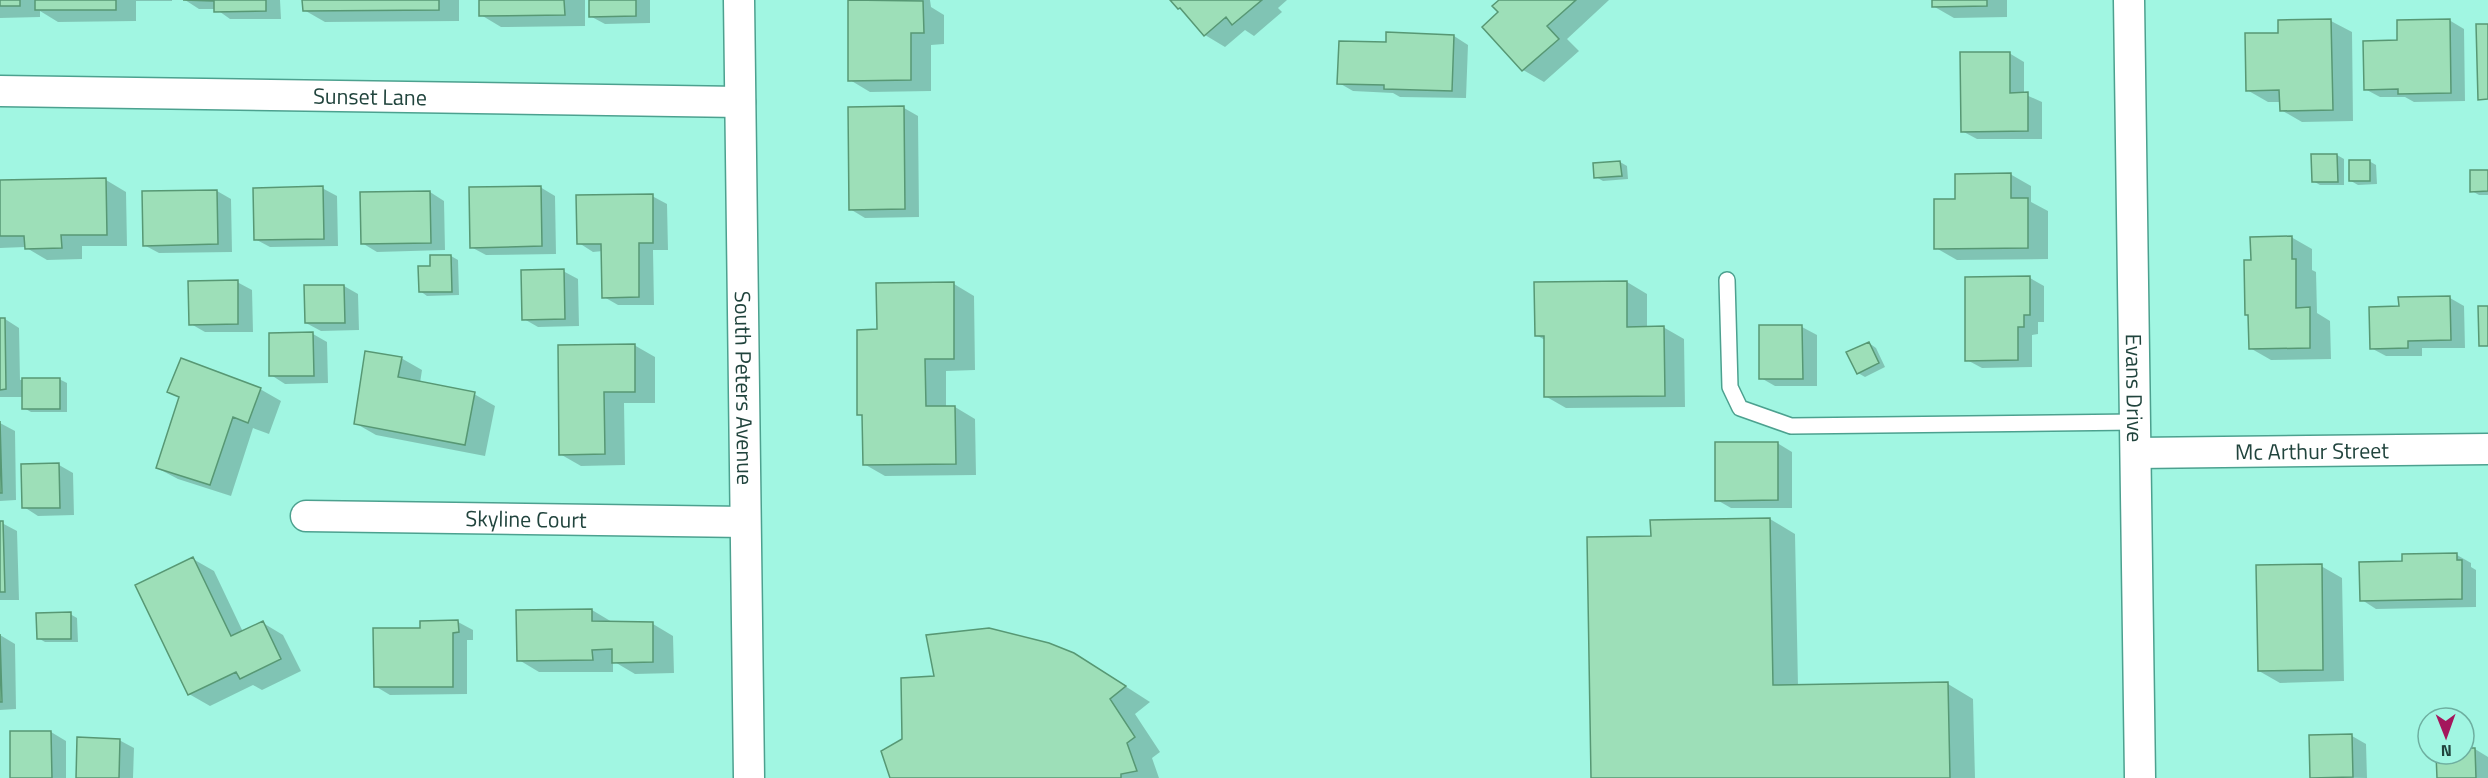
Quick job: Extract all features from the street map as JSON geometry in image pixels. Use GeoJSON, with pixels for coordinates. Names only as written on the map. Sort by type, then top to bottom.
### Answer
{"type":"FeatureCollection","features":[{"type":"Feature","properties":{"kind":"street","name":"South Peters Avenue"},"geometry":{"type":"LineString","coordinates":[[739,0],[749,778]]}},
{"type":"Feature","properties":{"kind":"street","name":"Evans Drive"},"geometry":{"type":"LineString","coordinates":[[2129,0],[2140,778]]}},
{"type":"Feature","properties":{"kind":"street","name":"Sunset Lane"},"geometry":{"type":"LineString","coordinates":[[0,91],[740,102]]}},
{"type":"Feature","properties":{"kind":"street","name":"Mc Arthur Street"},"geometry":{"type":"LineString","coordinates":[[2136,453],[2488,449]]}},
{"type":"Feature","properties":{"kind":"street","name":"Skyline Court"},"geometry":{"type":"LineString","coordinates":[[306,516],[746,522]]}},
{"type":"Feature","properties":{"kind":"lane"},"geometry":{"type":"LineString","coordinates":[[1727,280],[1730,387],[1740,408],[1791,426],[2135,422]]}},
{"type":"Feature","properties":{"kind":"building"},"geometry":{"type":"Polygon","coordinates":[[[0,0],[20,0],[20,6],[0,6],[0,0]]]}},
{"type":"Feature","properties":{"kind":"building"},"geometry":{"type":"Polygon","coordinates":[[[35,0],[116,0],[116,10],[35,10],[35,0]]]}},
{"type":"Feature","properties":{"kind":"building"},"geometry":{"type":"Polygon","coordinates":[[[183,0],[266,0],[266,11],[214,12],[214,1],[183,0]]]}},
{"type":"Feature","properties":{"kind":"building"},"geometry":{"type":"Polygon","coordinates":[[[302,0],[439,0],[439,10],[303,11],[302,0]]]}},
{"type":"Feature","properties":{"kind":"building"},"geometry":{"type":"Polygon","coordinates":[[[479,0],[564,0],[565,15],[479,16],[479,0]]]}},
{"type":"Feature","properties":{"kind":"building"},"geometry":{"type":"Polygon","coordinates":[[[589,0],[636,0],[636,16],[589,17],[589,0]]]}},
{"type":"Feature","properties":{"kind":"building"},"geometry":{"type":"Polygon","coordinates":[[[848,0],[923,1],[924,33],[911,33],[911,80],[848,81],[848,0]]]}},
{"type":"Feature","properties":{"kind":"building"},"geometry":{"type":"Polygon","coordinates":[[[1170,0],[1262,0],[1232,25],[1226,17],[1204,36],[1170,0]]]}},
{"type":"Feature","properties":{"kind":"building"},"geometry":{"type":"Polygon","coordinates":[[[1499,0],[1576,0],[1547,26],[1559,39],[1522,71],[1482,27],[1498,12],[1492,6],[1499,0]]]}},
{"type":"Feature","properties":{"kind":"building"},"geometry":{"type":"Polygon","coordinates":[[[1932,0],[1987,0],[1987,6],[1932,7],[1932,0]]]}},
{"type":"Feature","properties":{"kind":"building"},"geometry":{"type":"Polygon","coordinates":[[[2331,19],[2333,110],[2280,111],[2279,90],[2246,91],[2245,33],[2278,33],[2278,20],[2331,19]]]}},
{"type":"Feature","properties":{"kind":"building"},"geometry":{"type":"Polygon","coordinates":[[[2450,19],[2451,93],[2398,94],[2398,89],[2364,90],[2363,41],[2397,40],[2397,20],[2450,19]]]}},
{"type":"Feature","properties":{"kind":"building"},"geometry":{"type":"Polygon","coordinates":[[[2476,24],[2488,24],[2488,99],[2478,100],[2476,24]]]}},
{"type":"Feature","properties":{"kind":"building"},"geometry":{"type":"Polygon","coordinates":[[[1386,32],[1454,35],[1452,91],[1384,89],[1384,85],[1337,84],[1339,41],[1386,42],[1386,32]]]}},
{"type":"Feature","properties":{"kind":"building"},"geometry":{"type":"Polygon","coordinates":[[[1960,52],[2010,52],[2010,93],[2028,92],[2028,131],[1961,132],[1960,52]]]}},
{"type":"Feature","properties":{"kind":"building"},"geometry":{"type":"Polygon","coordinates":[[[904,106],[905,209],[849,210],[848,107],[904,106]]]}},
{"type":"Feature","properties":{"kind":"building"},"geometry":{"type":"Polygon","coordinates":[[[2311,154],[2337,154],[2338,182],[2312,182],[2311,154]]]}},
{"type":"Feature","properties":{"kind":"building"},"geometry":{"type":"Polygon","coordinates":[[[2349,160],[2370,160],[2370,181],[2349,181],[2349,160]]]}},
{"type":"Feature","properties":{"kind":"building"},"geometry":{"type":"Polygon","coordinates":[[[1620,161],[1622,176],[1594,178],[1593,163],[1620,161]]]}},
{"type":"Feature","properties":{"kind":"building"},"geometry":{"type":"Polygon","coordinates":[[[2470,170],[2488,170],[2488,191],[2470,192],[2470,170]]]}},
{"type":"Feature","properties":{"kind":"building"},"geometry":{"type":"Polygon","coordinates":[[[2011,173],[2011,198],[2028,198],[2028,248],[1934,249],[1934,199],[1955,199],[1955,174],[2011,173]]]}},
{"type":"Feature","properties":{"kind":"building"},"geometry":{"type":"Polygon","coordinates":[[[106,178],[107,235],[61,235],[62,248],[25,249],[24,236],[0,236],[0,180],[106,178]]]}},
{"type":"Feature","properties":{"kind":"building"},"geometry":{"type":"Polygon","coordinates":[[[323,186],[324,239],[254,240],[253,188],[323,186]]]}},
{"type":"Feature","properties":{"kind":"building"},"geometry":{"type":"Polygon","coordinates":[[[541,186],[542,246],[470,248],[469,187],[541,186]]]}},
{"type":"Feature","properties":{"kind":"building"},"geometry":{"type":"Polygon","coordinates":[[[217,190],[218,244],[143,246],[142,191],[217,190]]]}},
{"type":"Feature","properties":{"kind":"building"},"geometry":{"type":"Polygon","coordinates":[[[430,191],[431,243],[361,244],[360,192],[430,191]]]}},
{"type":"Feature","properties":{"kind":"building"},"geometry":{"type":"Polygon","coordinates":[[[653,194],[653,243],[639,243],[639,297],[602,298],[601,244],[577,244],[576,195],[653,194]]]}},
{"type":"Feature","properties":{"kind":"building"},"geometry":{"type":"Polygon","coordinates":[[[2292,236],[2292,259],[2296,259],[2296,308],[2310,307],[2310,348],[2249,349],[2248,315],[2245,315],[2244,260],[2251,260],[2250,237],[2292,236]]]}},
{"type":"Feature","properties":{"kind":"building"},"geometry":{"type":"Polygon","coordinates":[[[430,255],[451,255],[452,292],[419,292],[418,266],[430,266],[430,255]]]}},
{"type":"Feature","properties":{"kind":"building"},"geometry":{"type":"Polygon","coordinates":[[[564,269],[565,319],[522,320],[521,270],[564,269]]]}},
{"type":"Feature","properties":{"kind":"building"},"geometry":{"type":"Polygon","coordinates":[[[2030,276],[2030,315],[2024,315],[2024,327],[2018,327],[2018,360],[1965,361],[1965,277],[2030,276]]]}},
{"type":"Feature","properties":{"kind":"building"},"geometry":{"type":"Polygon","coordinates":[[[238,280],[238,324],[189,325],[188,281],[238,280]]]}},
{"type":"Feature","properties":{"kind":"building"},"geometry":{"type":"Polygon","coordinates":[[[1627,281],[1627,327],[1664,326],[1665,396],[1544,397],[1544,336],[1535,336],[1534,282],[1627,281]]]}},
{"type":"Feature","properties":{"kind":"building"},"geometry":{"type":"Polygon","coordinates":[[[954,282],[954,359],[925,359],[926,406],[955,406],[956,464],[863,465],[862,415],[857,415],[857,330],[877,329],[876,283],[954,282]]]}},
{"type":"Feature","properties":{"kind":"building"},"geometry":{"type":"Polygon","coordinates":[[[304,285],[344,285],[345,323],[305,323],[304,285]]]}},
{"type":"Feature","properties":{"kind":"building"},"geometry":{"type":"Polygon","coordinates":[[[2450,296],[2451,340],[2408,341],[2408,348],[2370,349],[2369,307],[2399,306],[2398,297],[2450,296]]]}},
{"type":"Feature","properties":{"kind":"building"},"geometry":{"type":"Polygon","coordinates":[[[2478,306],[2488,306],[2488,346],[2479,346],[2478,306]]]}},
{"type":"Feature","properties":{"kind":"building"},"geometry":{"type":"Polygon","coordinates":[[[0,318],[5,318],[6,389],[0,390],[0,318]]]}},
{"type":"Feature","properties":{"kind":"building"},"geometry":{"type":"Polygon","coordinates":[[[1759,325],[1802,325],[1803,379],[1759,379],[1759,325]]]}},
{"type":"Feature","properties":{"kind":"building"},"geometry":{"type":"Polygon","coordinates":[[[313,332],[314,376],[269,376],[269,333],[313,332]]]}},
{"type":"Feature","properties":{"kind":"building"},"geometry":{"type":"Polygon","coordinates":[[[1869,342],[1879,363],[1857,374],[1846,352],[1869,342]]]}},
{"type":"Feature","properties":{"kind":"building"},"geometry":{"type":"Polygon","coordinates":[[[635,344],[635,392],[604,392],[605,454],[559,455],[558,345],[635,344]]]}},
{"type":"Feature","properties":{"kind":"building"},"geometry":{"type":"Polygon","coordinates":[[[365,351],[402,357],[398,377],[475,392],[465,445],[354,424],[365,351]]]}},
{"type":"Feature","properties":{"kind":"building"},"geometry":{"type":"Polygon","coordinates":[[[181,358],[261,388],[248,423],[233,417],[210,485],[156,468],[179,397],[167,392],[181,358]]]}},
{"type":"Feature","properties":{"kind":"building"},"geometry":{"type":"Polygon","coordinates":[[[22,378],[60,378],[60,409],[22,409],[22,378]]]}},
{"type":"Feature","properties":{"kind":"building"},"geometry":{"type":"Polygon","coordinates":[[[0,421],[2,493],[0,493],[0,421]]]}},
{"type":"Feature","properties":{"kind":"building"},"geometry":{"type":"Polygon","coordinates":[[[1715,442],[1778,442],[1778,500],[1715,501],[1715,442]]]}},
{"type":"Feature","properties":{"kind":"building"},"geometry":{"type":"Polygon","coordinates":[[[59,463],[60,508],[22,508],[21,464],[59,463]]]}},
{"type":"Feature","properties":{"kind":"building"},"geometry":{"type":"Polygon","coordinates":[[[1770,518],[1773,685],[1948,682],[1950,778],[1591,778],[1587,537],[1651,536],[1650,520],[1770,518]]]}},
{"type":"Feature","properties":{"kind":"building"},"geometry":{"type":"Polygon","coordinates":[[[0,521],[3,521],[5,592],[0,592],[0,521]]]}},
{"type":"Feature","properties":{"kind":"building"},"geometry":{"type":"Polygon","coordinates":[[[2457,553],[2457,560],[2462,560],[2462,599],[2360,601],[2359,562],[2402,561],[2402,554],[2457,553]]]}},
{"type":"Feature","properties":{"kind":"building"},"geometry":{"type":"Polygon","coordinates":[[[193,557],[231,636],[263,621],[281,659],[240,679],[236,672],[188,695],[135,585],[193,557]]]}},
{"type":"Feature","properties":{"kind":"building"},"geometry":{"type":"Polygon","coordinates":[[[2322,564],[2323,670],[2258,671],[2256,565],[2322,564]]]}},
{"type":"Feature","properties":{"kind":"building"},"geometry":{"type":"Polygon","coordinates":[[[592,609],[592,621],[653,622],[653,662],[612,663],[612,649],[592,650],[593,660],[517,661],[516,610],[592,609]]]}},
{"type":"Feature","properties":{"kind":"building"},"geometry":{"type":"Polygon","coordinates":[[[71,612],[71,639],[37,639],[36,613],[71,612]]]}},
{"type":"Feature","properties":{"kind":"building"},"geometry":{"type":"Polygon","coordinates":[[[458,620],[459,632],[453,633],[453,687],[374,687],[373,628],[420,628],[420,621],[458,620]]]}},
{"type":"Feature","properties":{"kind":"building"},"geometry":{"type":"Polygon","coordinates":[[[989,628],[1049,643],[1074,653],[1126,686],[1110,699],[1135,737],[1127,743],[1137,771],[1121,774],[1121,778],[890,778],[881,751],[902,739],[901,678],[934,676],[926,635],[989,628]]]}},
{"type":"Feature","properties":{"kind":"building"},"geometry":{"type":"Polygon","coordinates":[[[0,634],[2,702],[0,702],[0,634]]]}},
{"type":"Feature","properties":{"kind":"building"},"geometry":{"type":"Polygon","coordinates":[[[10,731],[51,731],[52,778],[10,778],[10,731]]]}},
{"type":"Feature","properties":{"kind":"building"},"geometry":{"type":"Polygon","coordinates":[[[2352,734],[2353,777],[2310,778],[2309,735],[2352,734]]]}},
{"type":"Feature","properties":{"kind":"building"},"geometry":{"type":"Polygon","coordinates":[[[77,737],[120,739],[119,778],[76,778],[77,737]]]}},
{"type":"Feature","properties":{"kind":"building"},"geometry":{"type":"Polygon","coordinates":[[[2436,766],[2476,766],[2476,778],[2437,778],[2436,766]]]}}]}
